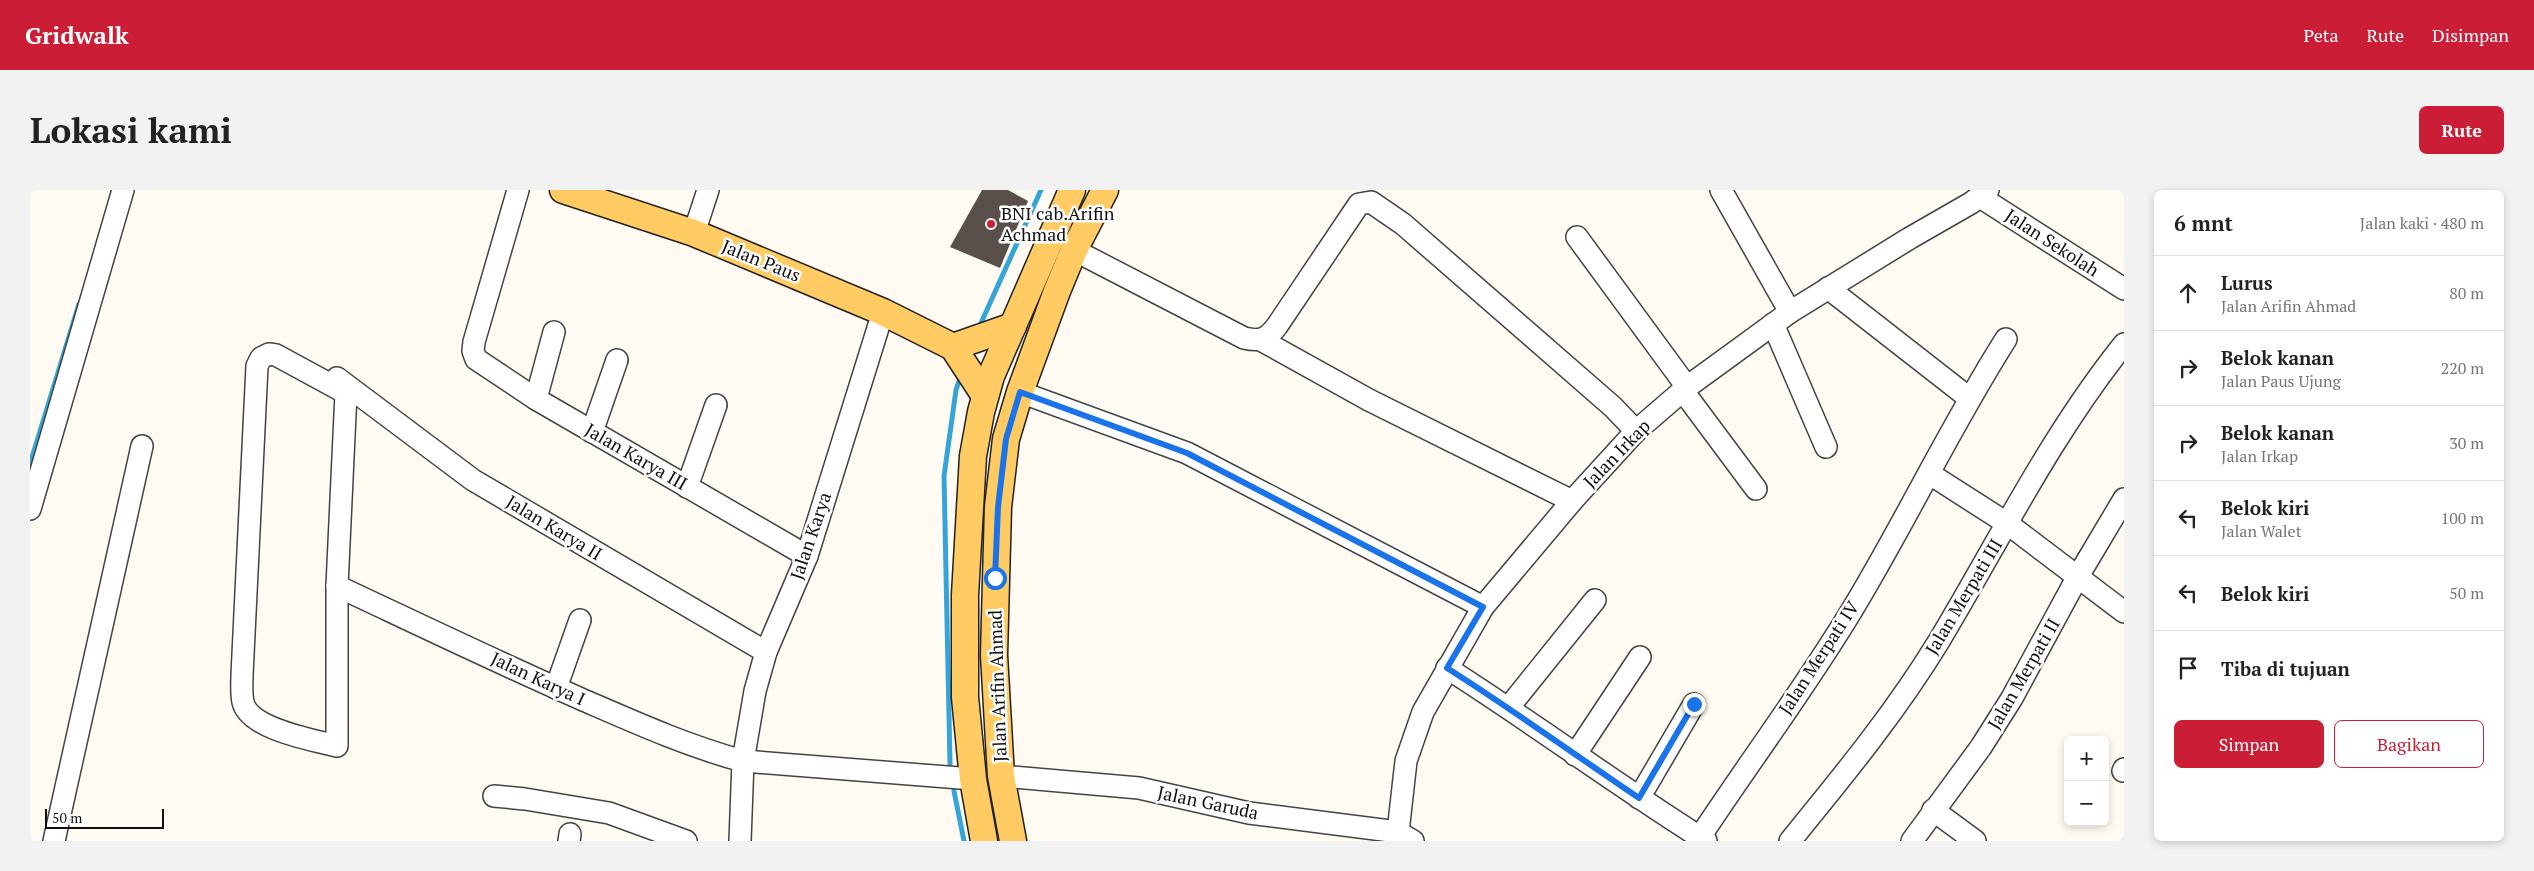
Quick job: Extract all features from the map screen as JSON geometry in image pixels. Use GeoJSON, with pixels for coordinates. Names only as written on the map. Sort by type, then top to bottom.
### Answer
{"type":"FeatureCollection","features":[{"type":"Feature","properties":{"kind":"main road","name":"Jalan Paus"},"geometry":{"type":"LineString","coordinates":[[563,190],[694,233],[883,312],[953,346]]}},
{"type":"Feature","properties":{"kind":"main road","name":"Jalan Arifin Ahmad"},"geometry":{"type":"LineString","coordinates":[[984,841],[973,779],[965,697],[965,595],[973,456],[991,376],[1072,190]]}},
{"type":"Feature","properties":{"kind":"main road","name":"Jalan Arifin Ahmad"},"geometry":{"type":"LineString","coordinates":[[1013,841],[1001,776],[994,655],[998,507],[1006,439],[1020,392],[1074,250],[1105,190]]}},
{"type":"Feature","properties":{"kind":"main road"},"geometry":{"type":"LineString","coordinates":[[985,396],[953,346],[1013,326]]}},
{"type":"Feature","properties":{"kind":"street"},"geometry":{"type":"LineString","coordinates":[[30,508],[123,190]]}},
{"type":"Feature","properties":{"kind":"street","name":"Jalan Karya III"},"geometry":{"type":"LineString","coordinates":[[518,190],[473,351],[476,359],[536,399],[807,556]]}},
{"type":"Feature","properties":{"kind":"street"},"geometry":{"type":"LineString","coordinates":[[694,233],[708,190]]}},
{"type":"Feature","properties":{"kind":"street"},"geometry":{"type":"LineString","coordinates":[[1721,190],[1782,318],[1826,447]]}},
{"type":"Feature","properties":{"kind":"street","name":"Jalan Irkap"},"geometry":{"type":"LineString","coordinates":[[1403,838],[1406,761],[1413,736],[1423,712],[1483,607],[1572,502],[1636,431],[1685,389],[1782,318],[1976,195]]}},
{"type":"Feature","properties":{"kind":"street","name":"Jalan Sekolah"},"geometry":{"type":"LineString","coordinates":[[1976,195],[2122,285]]}},
{"type":"Feature","properties":{"kind":"street"},"geometry":{"type":"LineString","coordinates":[[1261,340],[1269,336],[1277,326],[1360,204],[1371,202],[1410,231],[1613,407],[1636,431]]}},
{"type":"Feature","properties":{"kind":"street"},"geometry":{"type":"LineString","coordinates":[[1577,237],[1756,489]]}},
{"type":"Feature","properties":{"kind":"street"},"geometry":{"type":"LineString","coordinates":[[1074,250],[1244,338],[1261,340],[1369,400],[1572,502]]}},
{"type":"Feature","properties":{"kind":"street"},"geometry":{"type":"LineString","coordinates":[[1828,288],[1969,398]]}},
{"type":"Feature","properties":{"kind":"street","name":"Jalan Karya"},"geometry":{"type":"LineString","coordinates":[[740,841],[743,761],[755,691],[766,652],[807,556],[883,312]]}},
{"type":"Feature","properties":{"kind":"street"},"geometry":{"type":"LineString","coordinates":[[536,399],[554,332]]}},
{"type":"Feature","properties":{"kind":"street","name":"Jalan Merpati IV"},"geometry":{"type":"LineString","coordinates":[[1703,839],[1852,610],[1930,474],[1969,398],[2006,340]]}},
{"type":"Feature","properties":{"kind":"street","name":"Jalan Merpati III"},"geometry":{"type":"LineString","coordinates":[[1790,841],[1858,759],[1898,704],[2008,524],[2058,435],[2085,394],[2124,344]]}},
{"type":"Feature","properties":{"kind":"street","name":"Jalan Karya II"},"geometry":{"type":"LineString","coordinates":[[280,345],[314,363],[352,388],[473,480],[766,652]]}},
{"type":"Feature","properties":{"kind":"street"},"geometry":{"type":"LineString","coordinates":[[269,354],[276,355],[346,393],[337,586],[337,746],[265,725],[252,717],[243,702],[242,674],[258,366],[261,358],[269,354]]}},
{"type":"Feature","properties":{"kind":"street"},"geometry":{"type":"LineString","coordinates":[[592,432],[617,360]]}},
{"type":"Feature","properties":{"kind":"street"},"geometry":{"type":"LineString","coordinates":[[1020,392],[1187,453],[1483,607]]}},
{"type":"Feature","properties":{"kind":"street"},"geometry":{"type":"LineString","coordinates":[[687,486],[716,405]]}},
{"type":"Feature","properties":{"kind":"street"},"geometry":{"type":"LineString","coordinates":[[54,841],[142,446]]}},
{"type":"Feature","properties":{"kind":"street"},"geometry":{"type":"LineString","coordinates":[[1930,474],[2008,524],[2124,612]]}},
{"type":"Feature","properties":{"kind":"street","name":"Jalan Merpati II"},"geometry":{"type":"LineString","coordinates":[[1912,841],[1981,747],[2021,681],[2077,578],[2124,499]]}},
{"type":"Feature","properties":{"kind":"street","name":"Jalan Karya I"},"geometry":{"type":"LineString","coordinates":[[337,586],[556,688],[664,735],[743,761]]}},
{"type":"Feature","properties":{"kind":"street"},"geometry":{"type":"LineString","coordinates":[[1509,707],[1595,600]]}},
{"type":"Feature","properties":{"kind":"street"},"geometry":{"type":"LineString","coordinates":[[556,688],[580,620]]}},
{"type":"Feature","properties":{"kind":"street"},"geometry":{"type":"LineString","coordinates":[[1574,755],[1640,657]]}},
{"type":"Feature","properties":{"kind":"street"},"geometry":{"type":"LineString","coordinates":[[1447,668],[1509,707],[1574,755],[1703,839]]}},
{"type":"Feature","properties":{"kind":"street"},"geometry":{"type":"LineString","coordinates":[[1639,798],[1694,704]]}},
{"type":"Feature","properties":{"kind":"street"},"geometry":{"type":"LineString","coordinates":[[743,761],[973,779]]}},
{"type":"Feature","properties":{"kind":"street","name":"Jalan Garuda"},"geometry":{"type":"LineString","coordinates":[[1001,776],[1139,788],[1249,813],[1403,838]]}},
{"type":"Feature","properties":{"kind":"street"},"geometry":{"type":"LineString","coordinates":[[494,796],[525,798],[609,813],[686,841]]}},
{"type":"Feature","properties":{"kind":"street"},"geometry":{"type":"LineString","coordinates":[[1933,810],[1975,841]]}},
{"type":"Feature","properties":{"kind":"building","name":"BNI cab.Arifin Achmad"},"geometry":{"type":"Polygon","coordinates":[[[982,190],[1008,190],[1028,201],[1000,268],[950,247],[982,190]]]}},
{"type":"Feature","properties":{"kind":"waterway"},"geometry":{"type":"LineString","coordinates":[[981,323],[1041,190]]}},
{"type":"Feature","properties":{"kind":"waterway"},"geometry":{"type":"LineString","coordinates":[[30,464],[79,304]]}},
{"type":"Feature","properties":{"kind":"waterway"},"geometry":{"type":"LineString","coordinates":[[950,764],[944,476],[956,390],[960,378]]}},
{"type":"Feature","properties":{"kind":"waterway"},"geometry":{"type":"LineString","coordinates":[[954,791],[964,841]]}},
{"type":"Feature","properties":{"kind":"place","name":"BNI cab.Arifin Achmad"},"geometry":{"type":"Point","coordinates":[991,224]}},
{"type":"Feature","properties":{"kind":"route"},"geometry":{"type":"LineString","coordinates":[[995,578],[998,507],[1006,439],[1020,392],[1187,453],[1483,607],[1447,668],[1509,707],[1574,755],[1639,798],[1694,704]]}}]}
